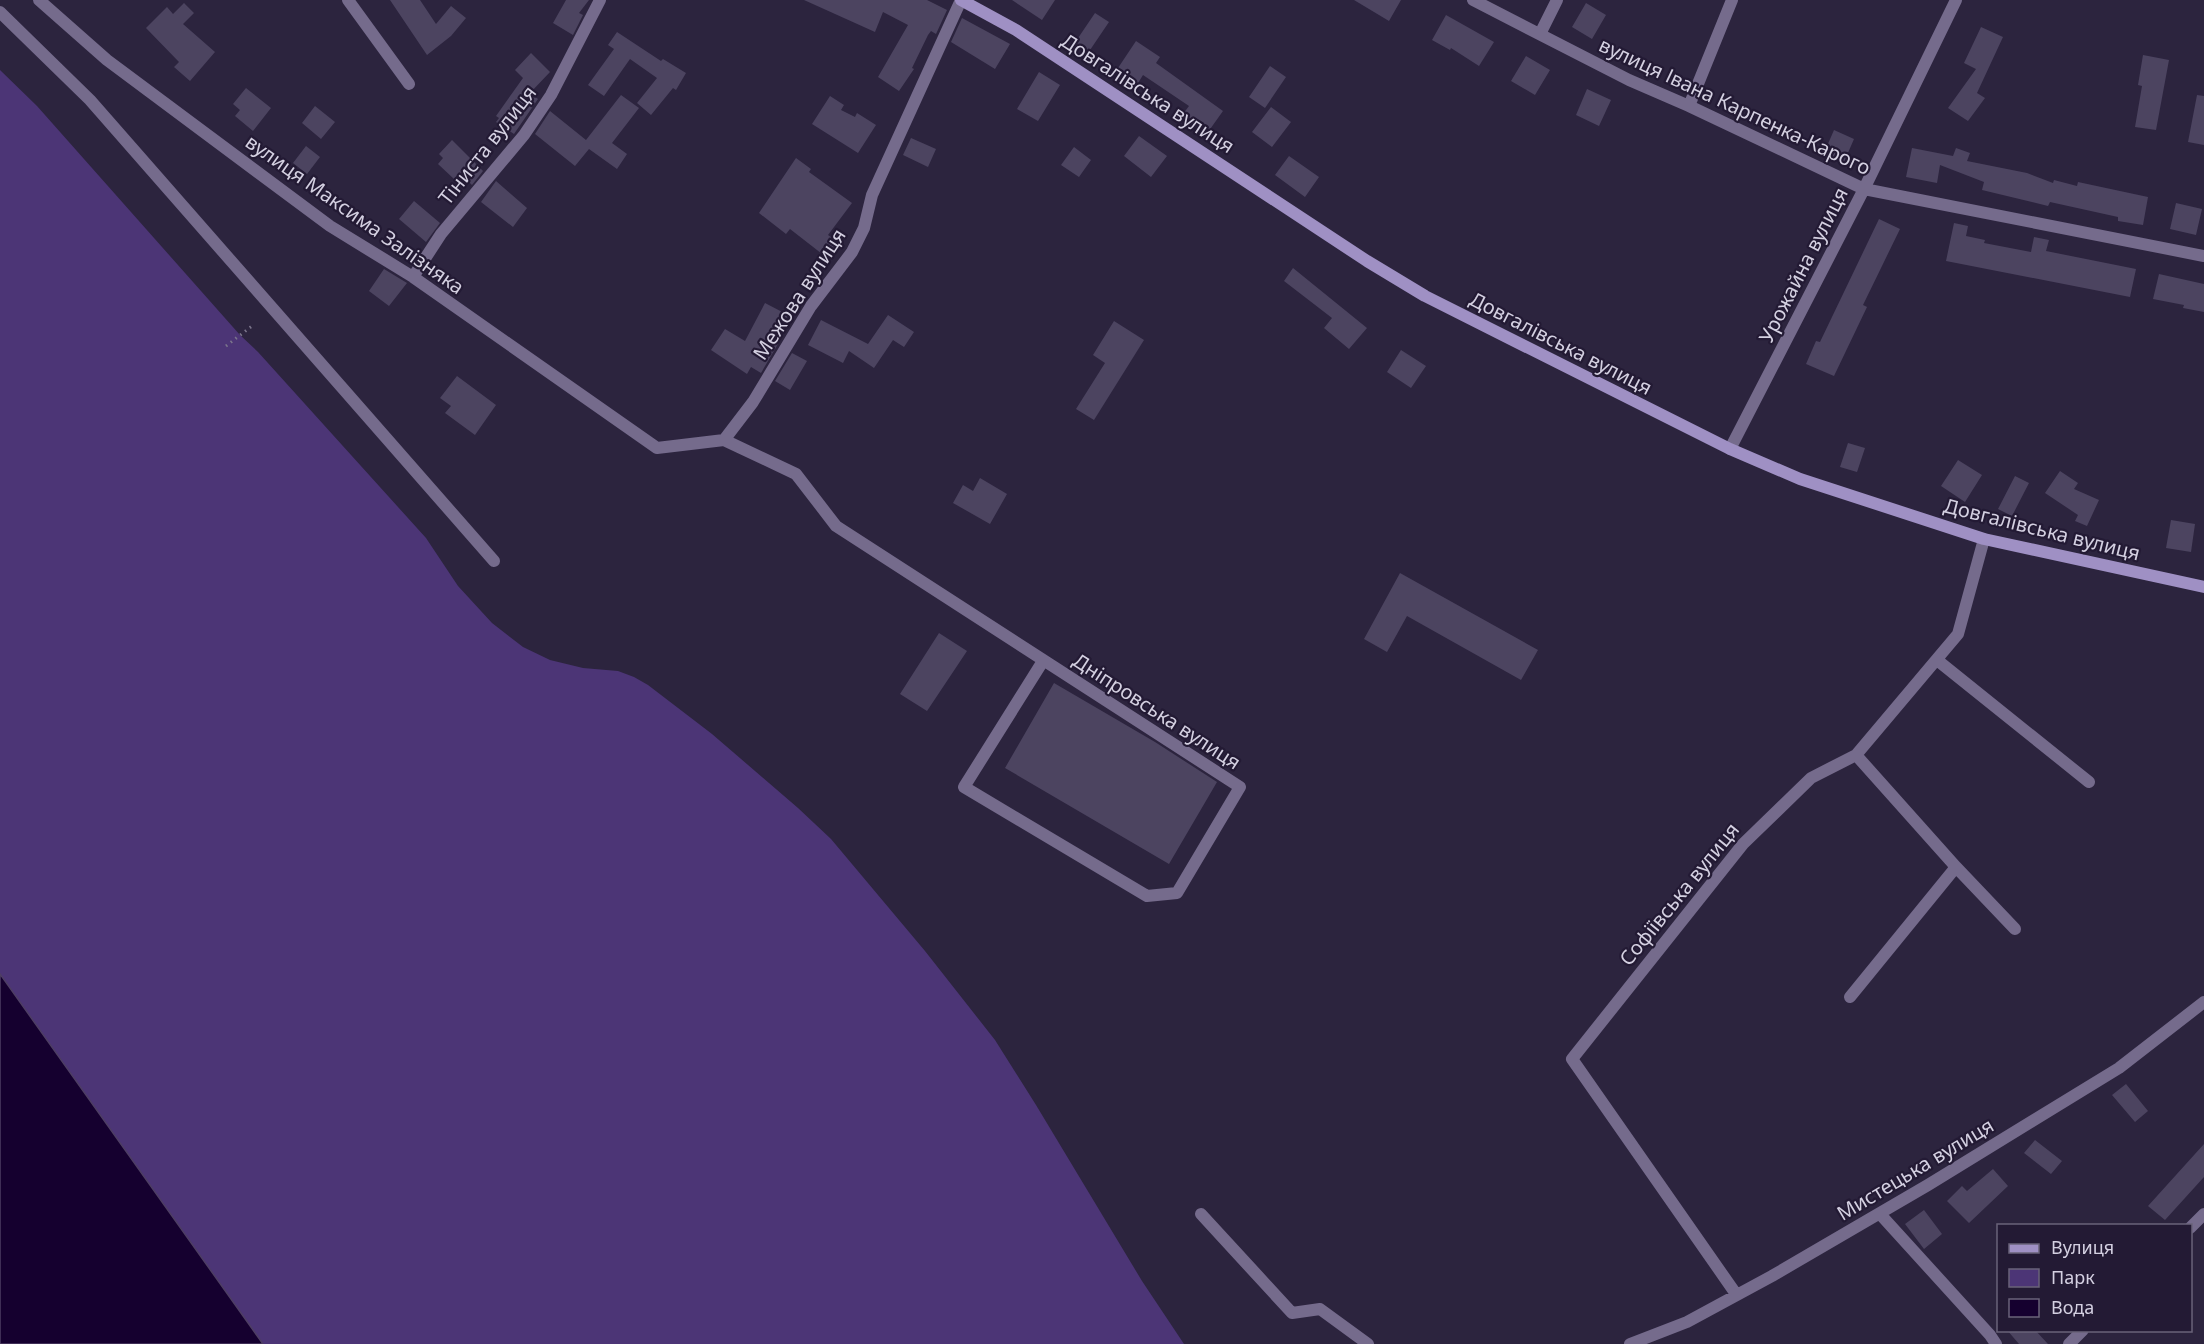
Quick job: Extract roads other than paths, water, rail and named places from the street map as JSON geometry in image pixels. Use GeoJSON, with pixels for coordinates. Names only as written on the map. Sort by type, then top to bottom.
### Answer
{"type":"FeatureCollection","features":[{"type":"Feature","properties":{"kind":"street","name":"вулиця Максима Залізняка"},"geometry":{"type":"LineString","coordinates":[[39,0],[107,60],[330,226],[413,277],[657,448],[724,440]]}},
{"type":"Feature","properties":{"kind":"street"},"geometry":{"type":"LineString","coordinates":[[348,0],[409,84]]}},
{"type":"Feature","properties":{"kind":"street","name":"Тіниста вулиця"},"geometry":{"type":"LineString","coordinates":[[413,277],[441,234],[524,135],[551,95],[600,0]]}},
{"type":"Feature","properties":{"kind":"street","name":"Межова вулиця"},"geometry":{"type":"LineString","coordinates":[[724,440],[753,402],[811,306],[852,252],[864,228],[872,195],[961,0]]}},
{"type":"Feature","properties":{"kind":"street","name":"Довгалівська вулиця"},"geometry":{"type":"LineString","coordinates":[[961,0],[1016,30],[1367,261],[1425,296],[1730,449],[1800,479],[1984,538],[2204,587]]}},
{"type":"Feature","properties":{"kind":"street","name":"вулиця Івана Карпенка-Карого"},"geometry":{"type":"LineString","coordinates":[[1473,0],[1629,80],[1864,189],[2204,256]]}},
{"type":"Feature","properties":{"kind":"street"},"geometry":{"type":"LineString","coordinates":[[1540,34],[1557,0]]}},
{"type":"Feature","properties":{"kind":"street"},"geometry":{"type":"LineString","coordinates":[[1689,106],[1732,0]]}},
{"type":"Feature","properties":{"kind":"street","name":"Урожайна вулиця"},"geometry":{"type":"LineString","coordinates":[[1730,449],[1864,189],[1956,0]]}},
{"type":"Feature","properties":{"kind":"street"},"geometry":{"type":"LineString","coordinates":[[0,12],[90,100],[494,561]]}},
{"type":"Feature","properties":{"kind":"street","name":"Дніпровська вулиця"},"geometry":{"type":"LineString","coordinates":[[724,440],[796,474],[836,526],[1240,788],[1177,893],[1147,896],[964,788],[1043,661]]}},
{"type":"Feature","properties":{"kind":"street","name":"Софіївська вулиця"},"geometry":{"type":"LineString","coordinates":[[1736,1294],[1572,1059],[1743,844],[1811,778],[1856,755],[1958,634],[1984,538]]}},
{"type":"Feature","properties":{"kind":"street"},"geometry":{"type":"LineString","coordinates":[[1937,660],[2089,782]]}},
{"type":"Feature","properties":{"kind":"street"},"geometry":{"type":"LineString","coordinates":[[1856,755],[2015,929]]}},
{"type":"Feature","properties":{"kind":"street"},"geometry":{"type":"LineString","coordinates":[[1850,997],[1956,867]]}},
{"type":"Feature","properties":{"kind":"street","name":"Мистецька вулиця"},"geometry":{"type":"LineString","coordinates":[[1630,1344],[1686,1322],[1880,1214],[2119,1068],[2204,1002]]}},
{"type":"Feature","properties":{"kind":"street"},"geometry":{"type":"LineString","coordinates":[[1201,1214],[1292,1313],[1320,1309],[1372,1343]]}},
{"type":"Feature","properties":{"kind":"street"},"geometry":{"type":"LineString","coordinates":[[1880,1214],[1996,1344]]}},
{"type":"Feature","properties":{"kind":"street"},"geometry":{"type":"LineString","coordinates":[[2192,1225],[2204,1214]]}},
{"type":"Feature","properties":{"kind":"street"},"geometry":{"type":"LineString","coordinates":[[2069,1344],[2081,1332]]}},
{"type":"Feature","properties":{"kind":"water"},"geometry":{"type":"Polygon","coordinates":[[[0,974],[263,1344],[0,1344],[0,974]]]}}]}
